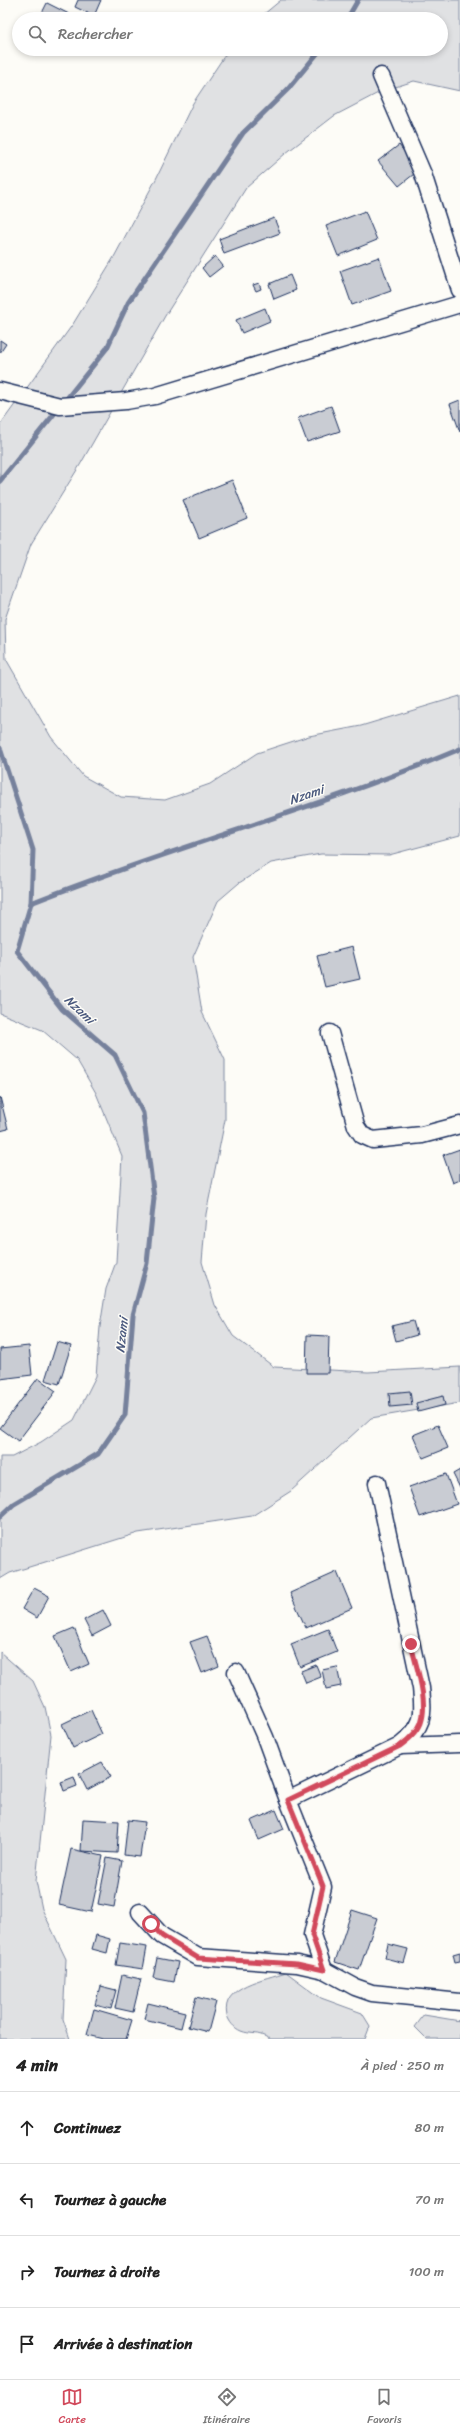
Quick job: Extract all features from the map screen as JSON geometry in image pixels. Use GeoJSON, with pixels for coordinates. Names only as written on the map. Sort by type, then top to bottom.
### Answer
{"type":"FeatureCollection","features":[{"type":"Feature","properties":{"kind":"street"},"geometry":{"type":"LineString","coordinates":[[381,76],[423,174],[460,290]]}},
{"type":"Feature","properties":{"kind":"street"},"geometry":{"type":"LineString","coordinates":[[0,391],[60,406],[133,400],[155,396],[460,304]]}},
{"type":"Feature","properties":{"kind":"street"},"geometry":{"type":"LineString","coordinates":[[330,1033],[356,1126],[362,1135],[373,1140],[415,1136],[460,1125]]}},
{"type":"Feature","properties":{"kind":"street"},"geometry":{"type":"LineString","coordinates":[[288,1800],[400,1746],[413,1735],[421,1724],[423,1704],[377,1483]]}},
{"type":"Feature","properties":{"kind":"street"},"geometry":{"type":"LineString","coordinates":[[236,1672],[265,1737],[288,1800],[323,1886],[312,1935],[324,1970]]}},
{"type":"Feature","properties":{"kind":"street"},"geometry":{"type":"LineString","coordinates":[[400,1746],[460,1744]]}},
{"type":"Feature","properties":{"kind":"street"},"geometry":{"type":"LineString","coordinates":[[140,1912],[162,1936],[198,1958],[297,1964],[324,1970],[355,1987],[372,1992],[460,2002]]}},
{"type":"Feature","properties":{"kind":"shaded area"},"geometry":{"type":"Polygon","coordinates":[[[281,0],[460,0],[460,91],[414,81],[380,92],[334,116],[286,153],[246,188],[165,316],[80,465],[31,544],[5,619],[6,659],[51,737],[83,776],[121,797],[165,800],[210,784],[257,753],[309,736],[361,726],[460,696],[460,836],[389,855],[321,854],[271,863],[239,883],[218,901],[193,957],[202,1012],[225,1060],[225,1120],[206,1214],[202,1262],[215,1305],[233,1336],[274,1367],[368,1372],[460,1367],[460,1403],[371,1418],[291,1491],[252,1516],[138,1533],[10,1573],[0,1579],[0,1457],[12,1457],[41,1442],[74,1420],[96,1376],[100,1327],[106,1289],[116,1262],[122,1156],[96,1093],[77,1060],[42,1030],[0,1013],[0,425],[73,324],[114,257],[156,179],[193,103],[224,56],[448,56],[448,12],[266,12],[281,0]]]}},
{"type":"Feature","properties":{"kind":"shaded area"},"geometry":{"type":"Polygon","coordinates":[[[0,1652],[33,1681],[45,1707],[51,1735],[36,1881],[42,1909],[66,1959],[63,2019],[70,2039],[0,2039],[0,1652]]]}},
{"type":"Feature","properties":{"kind":"shaded area"},"geometry":{"type":"Polygon","coordinates":[[[286,1972],[321,1998],[362,2013],[370,2026],[365,2039],[270,2039],[261,2035],[238,2030],[230,2022],[227,2015],[227,2005],[230,1997],[237,1990],[246,1985],[286,1972]]]}},
{"type":"Feature","properties":{"kind":"shaded area"},"geometry":{"type":"Polygon","coordinates":[[[424,2015],[460,2021],[460,2039],[427,2039],[415,2027],[424,2015]]]}},
{"type":"Feature","properties":{"kind":"building"},"geometry":{"type":"Polygon","coordinates":[[[78,0],[101,0],[96,12],[86,12],[75,7],[78,0]]]}},
{"type":"Feature","properties":{"kind":"building"},"geometry":{"type":"Polygon","coordinates":[[[47,3],[65,12],[42,12],[47,3]]]}},
{"type":"Feature","properties":{"kind":"building"},"geometry":{"type":"Polygon","coordinates":[[[399,145],[419,170],[399,186],[378,161],[399,145]]]}},
{"type":"Feature","properties":{"kind":"building"},"geometry":{"type":"Polygon","coordinates":[[[365,211],[377,240],[338,256],[326,226],[365,211]]]}},
{"type":"Feature","properties":{"kind":"building"},"geometry":{"type":"Polygon","coordinates":[[[274,218],[280,233],[224,254],[219,239],[274,218]]]}},
{"type":"Feature","properties":{"kind":"building"},"geometry":{"type":"Polygon","coordinates":[[[215,256],[223,266],[209,277],[202,268],[215,256]]]}},
{"type":"Feature","properties":{"kind":"building"},"geometry":{"type":"Polygon","coordinates":[[[379,257],[391,291],[352,305],[340,271],[379,257]]]}},
{"type":"Feature","properties":{"kind":"building"},"geometry":{"type":"Polygon","coordinates":[[[290,275],[296,290],[274,299],[269,284],[290,275]]]}},
{"type":"Feature","properties":{"kind":"building"},"geometry":{"type":"Polygon","coordinates":[[[259,283],[261,289],[256,291],[253,285],[259,283]]]}},
{"type":"Feature","properties":{"kind":"building"},"geometry":{"type":"Polygon","coordinates":[[[265,308],[270,321],[242,333],[236,320],[265,308]]]}},
{"type":"Feature","properties":{"kind":"building"},"geometry":{"type":"Polygon","coordinates":[[[0,340],[6,344],[0,353],[0,340]]]}},
{"type":"Feature","properties":{"kind":"building"},"geometry":{"type":"Polygon","coordinates":[[[460,400],[460,432],[450,404],[460,400]]]}},
{"type":"Feature","properties":{"kind":"building"},"geometry":{"type":"Polygon","coordinates":[[[331,406],[340,431],[307,442],[298,418],[331,406]]]}},
{"type":"Feature","properties":{"kind":"building"},"geometry":{"type":"Polygon","coordinates":[[[232,480],[247,518],[199,538],[183,500],[232,480]]]}},
{"type":"Feature","properties":{"kind":"building"},"geometry":{"type":"Polygon","coordinates":[[[352,947],[360,979],[325,987],[317,956],[352,947]]]}},
{"type":"Feature","properties":{"kind":"building"},"geometry":{"type":"Polygon","coordinates":[[[0,1097],[8,1129],[0,1131],[0,1097]]]}},
{"type":"Feature","properties":{"kind":"building"},"geometry":{"type":"Polygon","coordinates":[[[460,1149],[460,1180],[453,1183],[443,1155],[460,1149]]]}},
{"type":"Feature","properties":{"kind":"building"},"geometry":{"type":"Polygon","coordinates":[[[413,1321],[417,1335],[396,1341],[392,1326],[413,1321]]]}},
{"type":"Feature","properties":{"kind":"building"},"geometry":{"type":"Polygon","coordinates":[[[307,1335],[329,1336],[328,1373],[306,1373],[307,1335]]]}},
{"type":"Feature","properties":{"kind":"building"},"geometry":{"type":"Polygon","coordinates":[[[57,1342],[71,1346],[59,1384],[45,1380],[57,1342]]]}},
{"type":"Feature","properties":{"kind":"building"},"geometry":{"type":"Polygon","coordinates":[[[29,1346],[32,1375],[0,1379],[0,1349],[29,1346]]]}},
{"type":"Feature","properties":{"kind":"building"},"geometry":{"type":"Polygon","coordinates":[[[38,1378],[56,1391],[18,1441],[0,1428],[38,1378]]]}},
{"type":"Feature","properties":{"kind":"building"},"geometry":{"type":"Polygon","coordinates":[[[410,1391],[412,1405],[390,1407],[389,1393],[410,1391]]]}},
{"type":"Feature","properties":{"kind":"building"},"geometry":{"type":"Polygon","coordinates":[[[443,1396],[445,1405],[418,1412],[416,1403],[443,1396]]]}},
{"type":"Feature","properties":{"kind":"building"},"geometry":{"type":"Polygon","coordinates":[[[438,1425],[448,1448],[423,1458],[413,1435],[438,1425]]]}},
{"type":"Feature","properties":{"kind":"building"},"geometry":{"type":"Polygon","coordinates":[[[460,1470],[460,1488],[453,1474],[460,1470]]]}},
{"type":"Feature","properties":{"kind":"building"},"geometry":{"type":"Polygon","coordinates":[[[446,1474],[457,1504],[420,1517],[409,1487],[446,1474]]]}},
{"type":"Feature","properties":{"kind":"building"},"geometry":{"type":"Polygon","coordinates":[[[337,1572],[352,1608],[306,1628],[290,1593],[337,1572]]]}},
{"type":"Feature","properties":{"kind":"building"},"geometry":{"type":"Polygon","coordinates":[[[34,1588],[49,1596],[37,1618],[22,1609],[34,1588]]]}},
{"type":"Feature","properties":{"kind":"building"},"geometry":{"type":"Polygon","coordinates":[[[103,1610],[111,1626],[92,1636],[84,1620],[103,1610]]]}},
{"type":"Feature","properties":{"kind":"building"},"geometry":{"type":"Polygon","coordinates":[[[74,1628],[89,1664],[71,1672],[55,1636],[74,1628]]]}},
{"type":"Feature","properties":{"kind":"building"},"geometry":{"type":"Polygon","coordinates":[[[328,1629],[337,1652],[300,1667],[291,1644],[328,1629]]]}},
{"type":"Feature","properties":{"kind":"building"},"geometry":{"type":"Polygon","coordinates":[[[207,1636],[219,1666],[202,1673],[190,1642],[207,1636]]]}},
{"type":"Feature","properties":{"kind":"building"},"geometry":{"type":"Polygon","coordinates":[[[316,1665],[321,1677],[306,1683],[301,1671],[316,1665]]]}},
{"type":"Feature","properties":{"kind":"building"},"geometry":{"type":"Polygon","coordinates":[[[337,1667],[341,1686],[326,1689],[322,1670],[337,1667]]]}},
{"type":"Feature","properties":{"kind":"building"},"geometry":{"type":"Polygon","coordinates":[[[91,1710],[102,1734],[73,1748],[62,1724],[91,1710]]]}},
{"type":"Feature","properties":{"kind":"building"},"geometry":{"type":"Polygon","coordinates":[[[102,1762],[111,1777],[87,1790],[79,1774],[102,1762]]]}},
{"type":"Feature","properties":{"kind":"building"},"geometry":{"type":"Polygon","coordinates":[[[74,1777],[77,1786],[64,1791],[61,1782],[74,1777]]]}},
{"type":"Feature","properties":{"kind":"building"},"geometry":{"type":"Polygon","coordinates":[[[276,1810],[284,1829],[259,1840],[251,1821],[276,1810]]]}},
{"type":"Feature","properties":{"kind":"building"},"geometry":{"type":"Polygon","coordinates":[[[83,1819],[119,1821],[117,1853],[81,1851],[83,1819]]]}},
{"type":"Feature","properties":{"kind":"building"},"geometry":{"type":"Polygon","coordinates":[[[128,1820],[145,1822],[140,1857],[124,1855],[128,1820]]]}},
{"type":"Feature","properties":{"kind":"building"},"geometry":{"type":"Polygon","coordinates":[[[71,1849],[103,1856],[91,1912],[59,1905],[71,1849]]]}},
{"type":"Feature","properties":{"kind":"building"},"geometry":{"type":"Polygon","coordinates":[[[107,1858],[122,1861],[114,1907],[98,1904],[107,1858]]]}},
{"type":"Feature","properties":{"kind":"building"},"geometry":{"type":"Polygon","coordinates":[[[352,1910],[377,1918],[359,1970],[335,1962],[352,1910]]]}},
{"type":"Feature","properties":{"kind":"building"},"geometry":{"type":"Polygon","coordinates":[[[96,1935],[110,1939],[107,1953],[92,1949],[96,1935]]]}},
{"type":"Feature","properties":{"kind":"building"},"geometry":{"type":"Polygon","coordinates":[[[120,1943],[147,1947],[143,1969],[116,1965],[120,1943]]]}},
{"type":"Feature","properties":{"kind":"building"},"geometry":{"type":"Polygon","coordinates":[[[388,1944],[408,1949],[404,1963],[385,1958],[388,1944]]]}},
{"type":"Feature","properties":{"kind":"building"},"geometry":{"type":"Polygon","coordinates":[[[460,1952],[460,1961],[455,1962],[453,1954],[460,1952]]]}},
{"type":"Feature","properties":{"kind":"building"},"geometry":{"type":"Polygon","coordinates":[[[157,1958],[178,1962],[174,1982],[153,1978],[157,1958]]]}},
{"type":"Feature","properties":{"kind":"building"},"geometry":{"type":"Polygon","coordinates":[[[122,1975],[141,1979],[133,2012],[115,2008],[122,1975]]]}},
{"type":"Feature","properties":{"kind":"building"},"geometry":{"type":"Polygon","coordinates":[[[100,1986],[116,1990],[111,2009],[95,2005],[100,1986]]]}},
{"type":"Feature","properties":{"kind":"building"},"geometry":{"type":"Polygon","coordinates":[[[196,1997],[216,2002],[208,2032],[188,2027],[196,1997]]]}},
{"type":"Feature","properties":{"kind":"building"},"geometry":{"type":"Polygon","coordinates":[[[148,2003],[185,2012],[181,2028],[144,2019],[148,2003]]]}},
{"type":"Feature","properties":{"kind":"building"},"geometry":{"type":"Polygon","coordinates":[[[94,2009],[132,2020],[126,2039],[103,2039],[87,2035],[94,2009]]]}},
{"type":"Feature","properties":{"kind":"waterway"},"geometry":{"type":"LineString","coordinates":[[351,12],[358,0]]}},
{"type":"Feature","properties":{"kind":"waterway"},"geometry":{"type":"LineString","coordinates":[[64,402],[107,348],[128,303],[243,133],[288,89],[315,56]]}},
{"type":"Feature","properties":{"kind":"waterway"},"geometry":{"type":"LineString","coordinates":[[0,481],[59,408]]}},
{"type":"Feature","properties":{"kind":"waterway"},"geometry":{"type":"LineString","coordinates":[[0,748],[33,850],[31,903]]}},
{"type":"Feature","properties":{"kind":"waterway","name":"Nzami"},"geometry":{"type":"LineString","coordinates":[[0,1517],[14,1504],[98,1454],[125,1415],[133,1315],[147,1263],[154,1198],[143,1113],[115,1055],[62,1009],[17,951],[31,903],[138,864],[354,790],[460,749]]}},
{"type":"Feature","properties":{"kind":"route"},"geometry":{"type":"LineString","coordinates":[[151,1924],[162,1936],[198,1958],[297,1964],[324,1970],[313,1942],[312,1935],[323,1886],[288,1800],[400,1746],[413,1735],[421,1724],[423,1712],[421,1688],[411,1644]]}}]}
